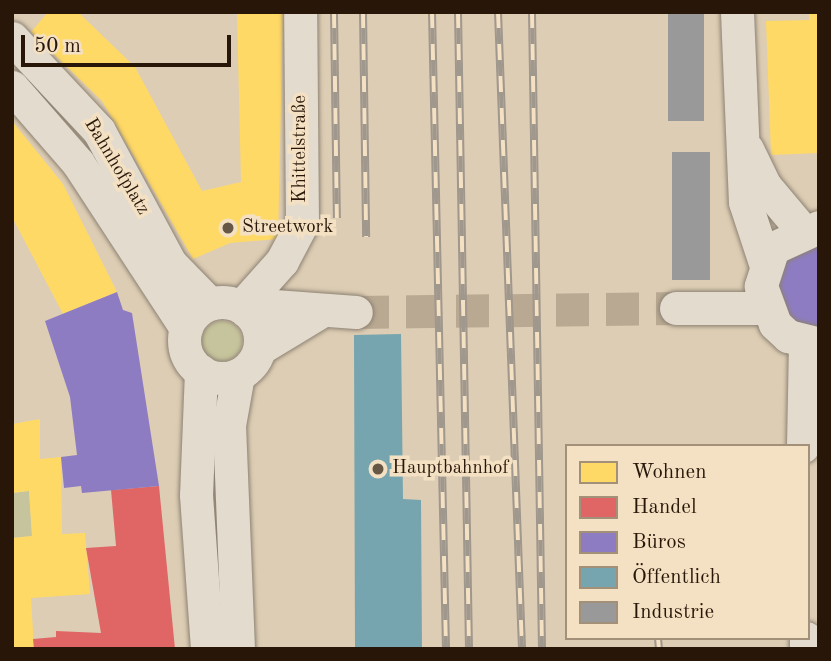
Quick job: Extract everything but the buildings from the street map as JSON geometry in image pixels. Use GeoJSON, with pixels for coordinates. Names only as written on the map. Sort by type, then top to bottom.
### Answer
{"type":"FeatureCollection","features":[{"type":"Feature","properties":{"kind":"street","name":"Khittelstraße"},"geometry":{"type":"LineString","coordinates":[[232,307],[282,261],[302,223],[300,12]]}},
{"type":"Feature","properties":{"kind":"street"},"geometry":{"type":"LineString","coordinates":[[737,12],[745,202],[765,262],[765,309],[788,336],[812,344],[803,444]]}},
{"type":"Feature","properties":{"kind":"street","name":"Bahnhofplatz"},"geometry":{"type":"LineString","coordinates":[[12,38],[99,131],[170,264],[232,307]]}},
{"type":"Feature","properties":{"kind":"street","name":"Bahnhofplatz"},"geometry":{"type":"LineString","coordinates":[[12,87],[78,163],[186,328]]}},
{"type":"Feature","properties":{"kind":"street"},"geometry":{"type":"LineString","coordinates":[[742,137],[765,186],[810,228],[773,248],[765,262]]}},
{"type":"Feature","properties":{"kind":"street"},"geometry":{"type":"LineString","coordinates":[[207,649],[196,495],[201,371],[186,352],[186,328],[232,307],[297,306],[318,313],[356,312]]}},
{"type":"Feature","properties":{"kind":"street"},"geometry":{"type":"LineString","coordinates":[[232,307],[259,330],[260,348]]}},
{"type":"Feature","properties":{"kind":"street"},"geometry":{"type":"LineString","coordinates":[[676,308],[765,309]]}},
{"type":"Feature","properties":{"kind":"street"},"geometry":{"type":"LineString","coordinates":[[238,649],[229,425],[238,375],[260,348],[318,313]]}},
{"type":"Feature","properties":{"kind":"street"},"geometry":{"type":"LineString","coordinates":[[201,371],[238,375]]}},
{"type":"Feature","properties":{"kind":"shaded area"},"geometry":{"type":"Polygon","coordinates":[[[222,321],[236,327],[242,341],[236,355],[222,361],[208,355],[202,341],[208,327],[222,321]]]}},
{"type":"Feature","properties":{"kind":"shaded area"},"geometry":{"type":"Polygon","coordinates":[[[29,491],[32,536],[12,538],[12,493],[29,491]]]}},
{"type":"Feature","properties":{"kind":"tunnel"},"geometry":{"type":"LineString","coordinates":[[356,312],[676,308]]}},
{"type":"Feature","properties":{"kind":"railway"},"geometry":{"type":"LineString","coordinates":[[334,12],[337,218]]}},
{"type":"Feature","properties":{"kind":"railway"},"geometry":{"type":"LineString","coordinates":[[363,12],[366,237]]}},
{"type":"Feature","properties":{"kind":"railway"},"geometry":{"type":"LineString","coordinates":[[432,12],[446,649]]}},
{"type":"Feature","properties":{"kind":"railway"},"geometry":{"type":"LineString","coordinates":[[458,12],[469,649]]}},
{"type":"Feature","properties":{"kind":"railway"},"geometry":{"type":"LineString","coordinates":[[498,12],[522,649]]}},
{"type":"Feature","properties":{"kind":"railway"},"geometry":{"type":"LineString","coordinates":[[532,12],[542,649]]}},
{"type":"Feature","properties":{"kind":"railway"},"geometry":{"type":"LineString","coordinates":[[658,640],[659,649]]}},
{"type":"Feature","properties":{"kind":"place","name":"Streetwork"},"geometry":{"type":"Point","coordinates":[228,228]}},
{"type":"Feature","properties":{"kind":"place","name":"Hauptbahnhof"},"geometry":{"type":"Point","coordinates":[378,469]}}]}
